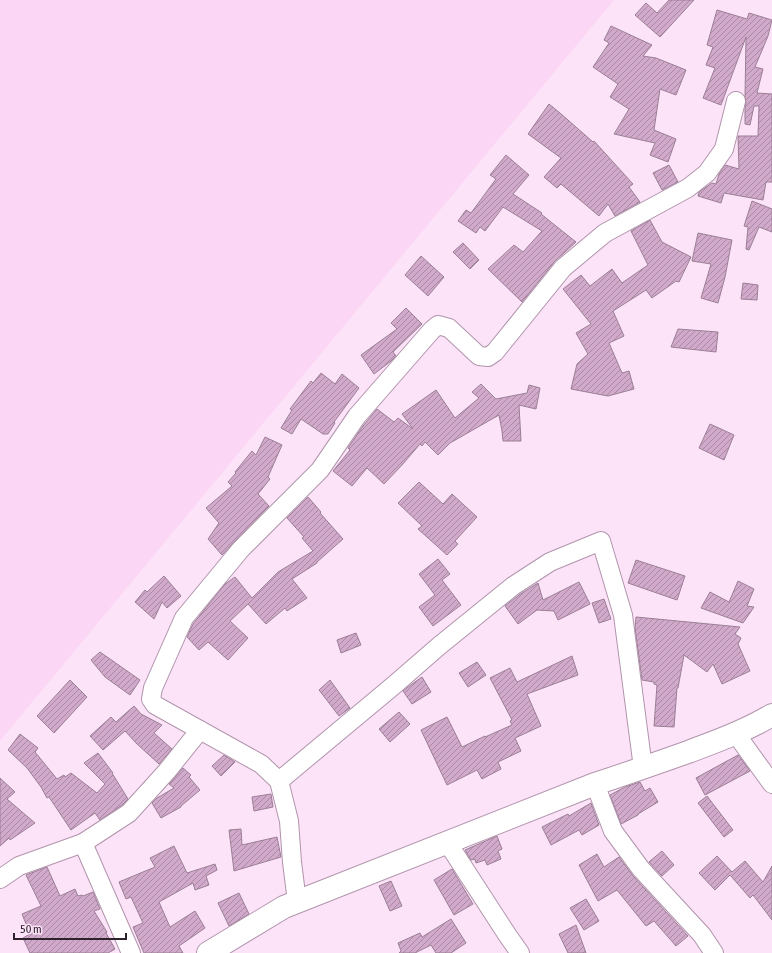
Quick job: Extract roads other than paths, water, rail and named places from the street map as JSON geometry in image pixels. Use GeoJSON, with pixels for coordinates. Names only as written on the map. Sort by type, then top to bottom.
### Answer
{"type":"FeatureCollection","features":[{"type":"Feature","properties":{"kind":"main road"},"geometry":{"type":"LineString","coordinates":[[208,953],[284,907],[595,784],[736,734],[772,715]]}},
{"type":"Feature","properties":{"kind":"street"},"geometry":{"type":"LineString","coordinates":[[297,902],[289,822],[279,781],[261,764],[155,705],[151,699],[153,688],[184,618],[241,549],[320,470],[357,416],[432,330],[438,325],[449,328],[479,356],[488,357],[495,352],[563,268],[605,233],[688,188],[707,173],[724,149],[736,101]]}},
{"type":"Feature","properties":{"kind":"street"},"geometry":{"type":"LineString","coordinates":[[279,781],[439,646],[513,586],[550,562],[601,541],[623,615],[643,768]]}},
{"type":"Feature","properties":{"kind":"street"},"geometry":{"type":"LineString","coordinates":[[0,879],[19,866],[83,843],[129,813],[167,771],[200,730]]}},
{"type":"Feature","properties":{"kind":"street"},"geometry":{"type":"LineString","coordinates":[[736,734],[772,784]]}},
{"type":"Feature","properties":{"kind":"street"},"geometry":{"type":"LineString","coordinates":[[595,784],[613,831],[642,869],[702,936],[714,953]]}},
{"type":"Feature","properties":{"kind":"street"},"geometry":{"type":"LineString","coordinates":[[447,842],[520,953]]}},
{"type":"Feature","properties":{"kind":"street"},"geometry":{"type":"LineString","coordinates":[[83,843],[131,953]]}}]}
